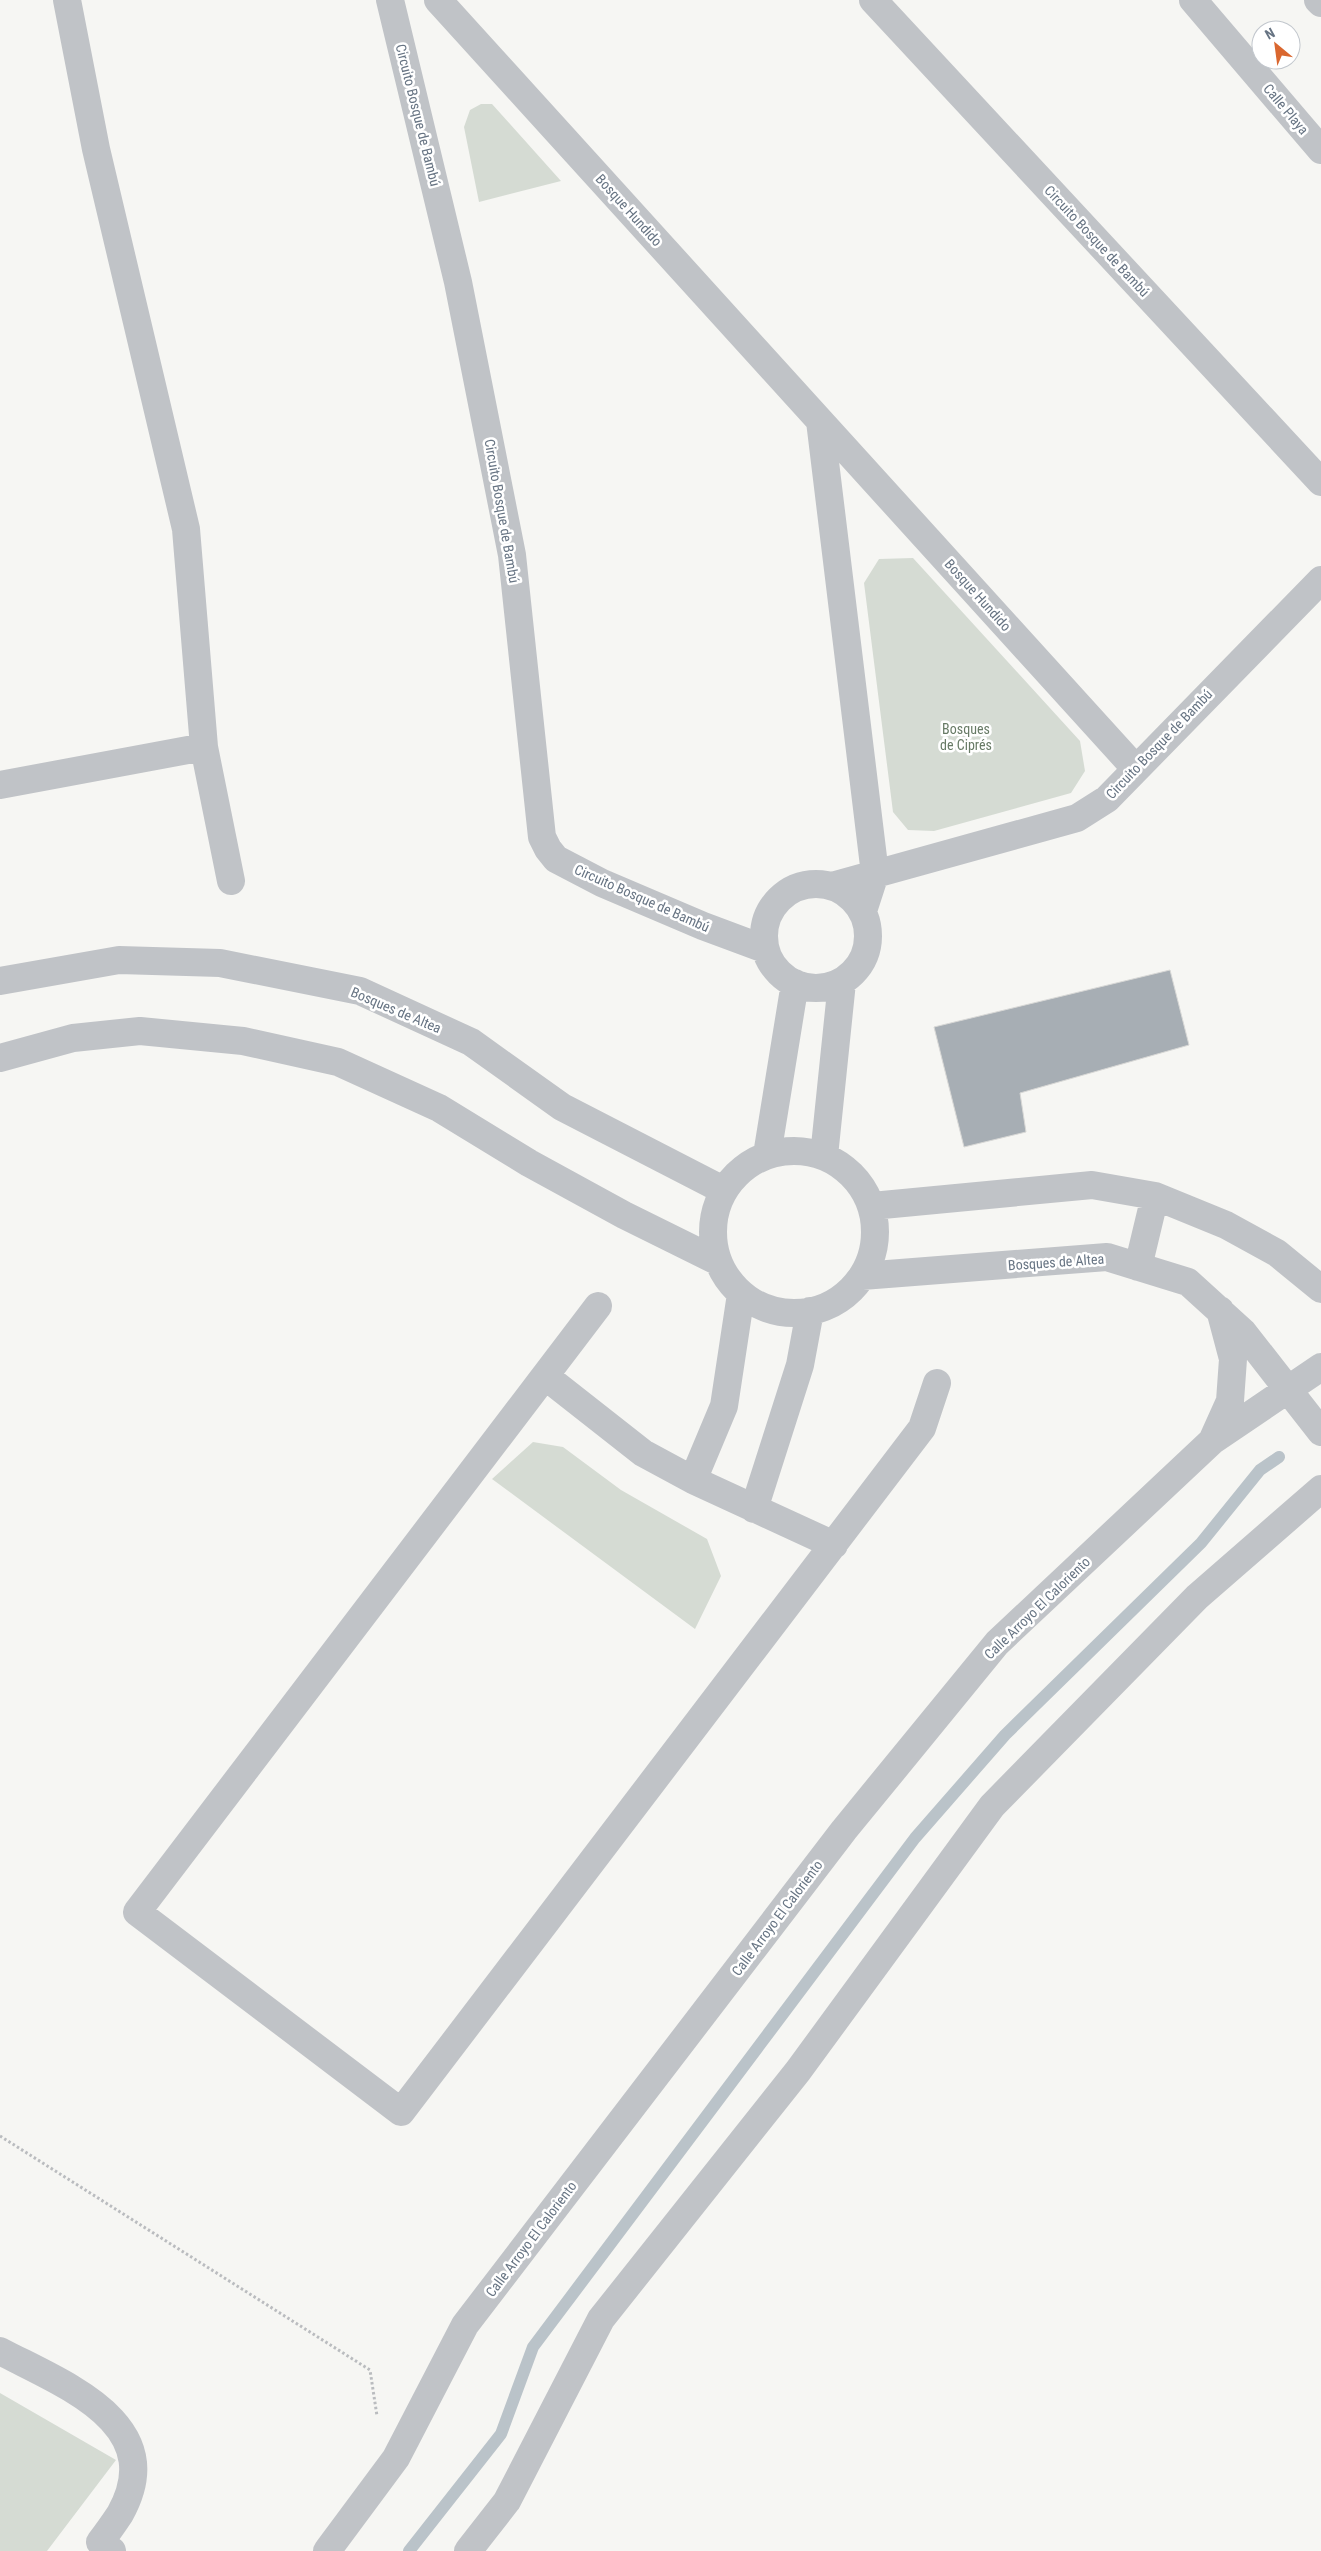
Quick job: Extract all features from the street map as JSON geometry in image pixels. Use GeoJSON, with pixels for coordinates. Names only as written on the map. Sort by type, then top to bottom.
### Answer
{"type":"FeatureCollection","features":[{"type":"Feature","properties":{"kind":"street"},"geometry":{"type":"LineString","coordinates":[[66,0],[96,149],[186,528],[204,747],[231,881]]}},
{"type":"Feature","properties":{"kind":"street","name":"Circuito Bosque de Bambú"},"geometry":{"type":"LineString","coordinates":[[390,0],[458,282],[512,555],[542,837],[548,849],[564,863],[602,883],[703,926],[765,949]]}},
{"type":"Feature","properties":{"kind":"street","name":"Bosque Hundido"},"geometry":{"type":"LineString","coordinates":[[438,0],[1135,768]]}},
{"type":"Feature","properties":{"kind":"street","name":"Circuito Bosque de Bambú"},"geometry":{"type":"LineString","coordinates":[[873,0],[1321,482]]}},
{"type":"Feature","properties":{"kind":"street","name":"Calle Playa"},"geometry":{"type":"LineString","coordinates":[[1193,0],[1321,150]]}},
{"type":"Feature","properties":{"kind":"street"},"geometry":{"type":"LineString","coordinates":[[1318,0],[1321,3]]}},
{"type":"Feature","properties":{"kind":"street"},"geometry":{"type":"LineString","coordinates":[[820,421],[875,874],[863,911]]}},
{"type":"Feature","properties":{"kind":"street","name":"Circuito Bosque de Bambú"},"geometry":{"type":"LineString","coordinates":[[832,886],[1077,818],[1107,799],[1135,768],[1321,580]]}},
{"type":"Feature","properties":{"kind":"street"},"geometry":{"type":"LineString","coordinates":[[0,785],[204,747]]}},
{"type":"Feature","properties":{"kind":"street"},"geometry":{"type":"LineString","coordinates":[[814,883],[832,886],[845,891],[863,911],[868,927],[869,943],[864,958],[855,972],[842,982],[818,987],[795,983],[776,969],[765,949],[764,936],[771,910],[782,896],[797,887],[814,883]]}},
{"type":"Feature","properties":{"kind":"street"},"geometry":{"type":"LineString","coordinates":[[703,926],[739,922],[771,910]]}},
{"type":"Feature","properties":{"kind":"street","name":"Bosques de Altea"},"geometry":{"type":"LineString","coordinates":[[0,981],[119,960],[220,963],[360,991],[471,1042],[562,1107],[723,1190]]}},
{"type":"Feature","properties":{"kind":"street"},"geometry":{"type":"LineString","coordinates":[[824,1156],[842,982]]}},
{"type":"Feature","properties":{"kind":"street"},"geometry":{"type":"LineString","coordinates":[[766,1155],[795,983]]}},
{"type":"Feature","properties":{"kind":"street"},"geometry":{"type":"LineString","coordinates":[[0,1058],[73,1038],[140,1031],[242,1041],[338,1062],[439,1108],[529,1163],[624,1215],[717,1260]]}},
{"type":"Feature","properties":{"kind":"street"},"geometry":{"type":"LineString","coordinates":[[786,1150],[805,1151],[824,1156],[845,1168],[861,1185],[872,1206],[876,1230],[873,1254],[862,1276],[848,1292],[831,1305],[810,1311],[786,1313],[762,1306],[741,1294],[727,1279],[717,1260],[712,1237],[714,1213],[723,1190],[750,1163],[766,1155],[786,1150]]}},
{"type":"Feature","properties":{"kind":"street"},"geometry":{"type":"LineString","coordinates":[[872,1206],[1092,1185],[1154,1196],[1226,1225],[1277,1253],[1321,1290]]}},
{"type":"Feature","properties":{"kind":"street"},"geometry":{"type":"LineString","coordinates":[[1138,1267],[1154,1196]]}},
{"type":"Feature","properties":{"kind":"street"},"geometry":{"type":"LineString","coordinates":[[1277,1253],[1321,1265]]}},
{"type":"Feature","properties":{"kind":"street","name":"Bosques de Altea"},"geometry":{"type":"LineString","coordinates":[[862,1276],[1107,1257],[1188,1282],[1243,1332],[1321,1432]]}},
{"type":"Feature","properties":{"kind":"street"},"geometry":{"type":"LineString","coordinates":[[693,1480],[724,1406],[741,1294]]}},
{"type":"Feature","properties":{"kind":"street"},"geometry":{"type":"LineString","coordinates":[[598,1306],[137,1912],[401,2112],[922,1428],[937,1382]]}},
{"type":"Feature","properties":{"kind":"street"},"geometry":{"type":"LineString","coordinates":[[1212,1440],[1230,1401],[1233,1359],[1220,1310]]}},
{"type":"Feature","properties":{"kind":"street"},"geometry":{"type":"LineString","coordinates":[[754,1510],[800,1364],[810,1311]]}},
{"type":"Feature","properties":{"kind":"street","name":"Calle Arroyo El Caloriento"},"geometry":{"type":"LineString","coordinates":[[327,2551],[396,2458],[465,2325],[844,1830],[997,1644],[1212,1440],[1321,1367]]}},
{"type":"Feature","properties":{"kind":"street"},"geometry":{"type":"LineString","coordinates":[[545,1376],[643,1453],[754,1510],[834,1545]]}},
{"type":"Feature","properties":{"kind":"street"},"geometry":{"type":"LineString","coordinates":[[468,2551],[507,2501],[601,2319],[798,2070],[992,1806],[1197,1597],[1321,1489]]}},
{"type":"Feature","properties":{"kind":"street"},"geometry":{"type":"LineString","coordinates":[[0,2351],[86,2396],[104,2409],[129,2447],[133,2471],[120,2512],[102,2548]]}},
{"type":"Feature","properties":{"kind":"path"},"geometry":{"type":"LineString","coordinates":[[0,2136],[370,2370],[378,2426],[396,2458]]}},
{"type":"Feature","properties":{"kind":"green space"},"geometry":{"type":"Polygon","coordinates":[[[481,104],[492,104],[561,181],[479,202],[464,127],[470,110],[481,104]]]}},
{"type":"Feature","properties":{"kind":"green space","name":"Bosques de Ciprés"},"geometry":{"type":"Polygon","coordinates":[[[913,558],[1080,741],[1085,771],[1071,793],[934,831],[908,830],[893,812],[864,583],[879,559],[913,558]]]}},
{"type":"Feature","properties":{"kind":"green space"},"geometry":{"type":"Polygon","coordinates":[[[533,1442],[563,1447],[621,1490],[707,1539],[721,1576],[695,1629],[492,1479],[533,1442]]]}},
{"type":"Feature","properties":{"kind":"green space"},"geometry":{"type":"Polygon","coordinates":[[[0,2393],[116,2460],[47,2551],[0,2551],[0,2393]]]}},
{"type":"Feature","properties":{"kind":"building"},"geometry":{"type":"Polygon","coordinates":[[[1170,970],[1189,1045],[1020,1093],[1026,1132],[964,1147],[934,1027],[1170,970]]]}},
{"type":"Feature","properties":{"kind":"waterway"},"geometry":{"type":"LineString","coordinates":[[409,2551],[501,2434],[533,2347],[915,1838],[1005,1735],[1201,1543],[1260,1470],[1279,1457]]}}]}
